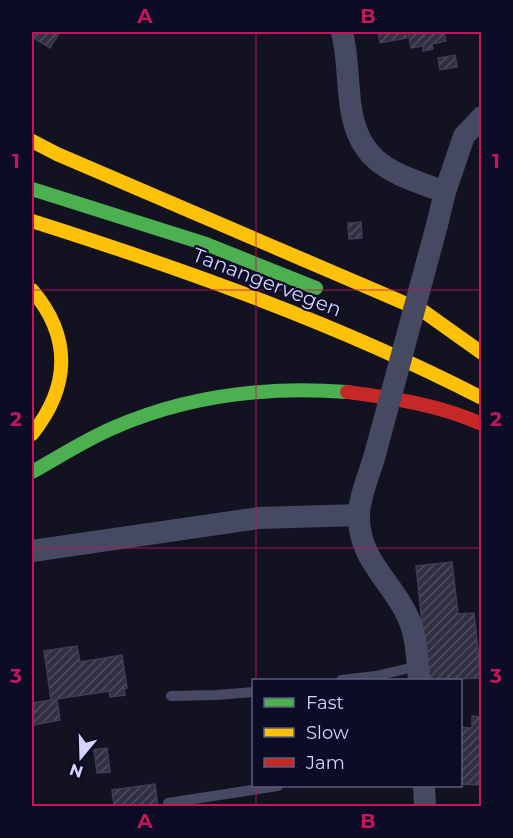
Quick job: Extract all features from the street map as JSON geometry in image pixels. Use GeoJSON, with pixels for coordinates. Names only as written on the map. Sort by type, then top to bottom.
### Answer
{"type":"FeatureCollection","features":[{"type":"Feature","properties":{"kind":"highway"},"geometry":{"type":"LineString","coordinates":[[32,141],[57,154],[423,311],[482,353]]}},
{"type":"Feature","properties":{"kind":"highway","name":"Tanangervegen"},"geometry":{"type":"LineString","coordinates":[[32,189],[206,244],[330,294]]}},
{"type":"Feature","properties":{"kind":"highway","name":"Tanangervegen"},"geometry":{"type":"LineString","coordinates":[[32,221],[156,261],[285,308],[420,367],[482,398]]}},
{"type":"Feature","properties":{"kind":"highway"},"geometry":{"type":"LineString","coordinates":[[32,290],[42,300],[53,325],[62,357],[59,389],[43,421],[32,434]]}},
{"type":"Feature","properties":{"kind":"highway"},"geometry":{"type":"LineString","coordinates":[[392,321],[422,335]]}},
{"type":"Feature","properties":{"kind":"highway"},"geometry":{"type":"LineString","coordinates":[[453,349],[482,364]]}},
{"type":"Feature","properties":{"kind":"highway"},"geometry":{"type":"LineString","coordinates":[[32,472],[75,447],[124,423],[172,407],[233,392],[285,389],[341,390],[421,402],[482,424]]}},
{"type":"Feature","properties":{"kind":"street"},"geometry":{"type":"LineString","coordinates":[[342,32],[347,53],[349,94],[357,133],[371,158],[394,174],[445,192]]}},
{"type":"Feature","properties":{"kind":"street"},"geometry":{"type":"LineString","coordinates":[[418,673],[415,641],[408,617],[372,563],[363,542],[359,515],[445,192],[464,136],[482,117]]}},
{"type":"Feature","properties":{"kind":"street"},"geometry":{"type":"LineString","coordinates":[[32,551],[259,518],[359,515]]}},
{"type":"Feature","properties":{"kind":"street"},"geometry":{"type":"LineString","coordinates":[[424,787],[425,807]]}},
{"type":"Feature","properties":{"kind":"lane"},"geometry":{"type":"LineString","coordinates":[[355,679],[418,673]]}},
{"type":"Feature","properties":{"kind":"lane"},"geometry":{"type":"LineString","coordinates":[[171,696],[252,692]]}},
{"type":"Feature","properties":{"kind":"lane"},"geometry":{"type":"LineString","coordinates":[[168,803],[272,787]]}},
{"type":"Feature","properties":{"kind":"building"},"geometry":{"type":"Polygon","coordinates":[[[32,32],[60,32],[50,48],[32,37],[32,32]]]}},
{"type":"Feature","properties":{"kind":"building"},"geometry":{"type":"Polygon","coordinates":[[[378,32],[406,32],[407,38],[380,43],[378,32]]]}},
{"type":"Feature","properties":{"kind":"building"},"geometry":{"type":"Polygon","coordinates":[[[408,32],[444,32],[446,41],[432,44],[433,49],[423,51],[423,46],[411,48],[408,32]]]}},
{"type":"Feature","properties":{"kind":"building"},"geometry":{"type":"Polygon","coordinates":[[[455,55],[457,67],[440,70],[438,58],[455,55]]]}},
{"type":"Feature","properties":{"kind":"building"},"geometry":{"type":"Polygon","coordinates":[[[361,222],[362,238],[349,239],[348,223],[361,222]]]}},
{"type":"Feature","properties":{"kind":"building"},"geometry":{"type":"Polygon","coordinates":[[[452,562],[458,614],[474,613],[481,678],[428,679],[416,566],[452,562]]]}},
{"type":"Feature","properties":{"kind":"building"},"geometry":{"type":"Polygon","coordinates":[[[77,646],[80,662],[122,655],[127,688],[124,689],[125,695],[110,697],[109,691],[51,700],[44,651],[77,646]]]}},
{"type":"Feature","properties":{"kind":"building"},"geometry":{"type":"Polygon","coordinates":[[[57,699],[60,720],[33,725],[32,703],[57,699]]]}},
{"type":"Feature","properties":{"kind":"building"},"geometry":{"type":"Polygon","coordinates":[[[472,716],[482,717],[482,785],[462,784],[462,727],[472,728],[472,716]]]}},
{"type":"Feature","properties":{"kind":"building"},"geometry":{"type":"Polygon","coordinates":[[[107,748],[110,772],[97,773],[94,750],[107,748]]]}},
{"type":"Feature","properties":{"kind":"building"},"geometry":{"type":"Polygon","coordinates":[[[155,784],[158,806],[114,806],[112,790],[155,784]]]}},
{"type":"Feature","properties":{"kind":"traffic: fast"},"geometry":{"type":"LineString","coordinates":[[32,189],[206,244],[316,288]]}},
{"type":"Feature","properties":{"kind":"traffic: fast"},"geometry":{"type":"LineString","coordinates":[[32,472],[103,433],[170,408],[228,395],[257,392],[287,390],[347,392]]}},
{"type":"Feature","properties":{"kind":"traffic: slow"},"geometry":{"type":"LineString","coordinates":[[32,141],[57,154],[423,311],[482,353]]}},
{"type":"Feature","properties":{"kind":"traffic: slow"},"geometry":{"type":"LineString","coordinates":[[32,221],[204,279],[317,322],[428,371],[482,398]]}},
{"type":"Feature","properties":{"kind":"traffic: slow"},"geometry":{"type":"LineString","coordinates":[[32,290],[54,326],[60,344],[61,362],[54,398],[32,434]]}},
{"type":"Feature","properties":{"kind":"traffic: jam"},"geometry":{"type":"LineString","coordinates":[[347,392],[416,403],[466,417],[482,424]]}}]}
